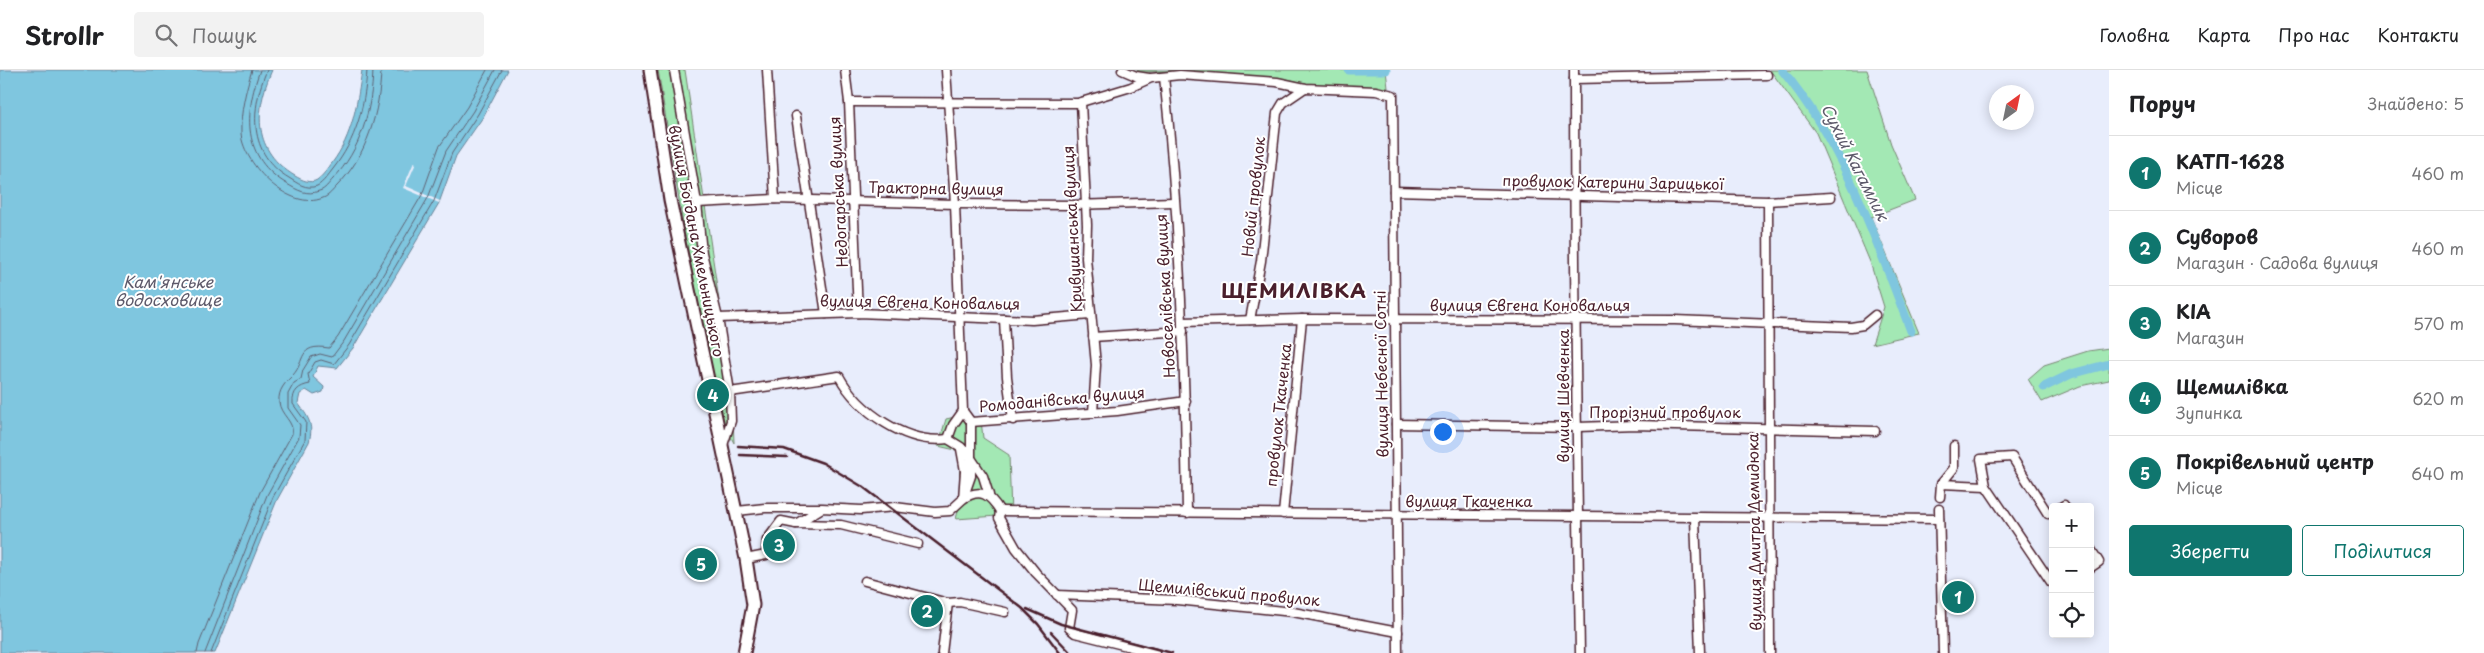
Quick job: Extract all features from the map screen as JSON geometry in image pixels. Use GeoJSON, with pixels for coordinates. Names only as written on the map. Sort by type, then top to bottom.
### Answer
{"type":"FeatureCollection","features":[{"type":"Feature","properties":{"kind":"main road","name":"вулиця Богдана Хмельницького"},"geometry":{"type":"LineString","coordinates":[[650,70],[670,200],[746,559],[753,605],[744,653]]}},
{"type":"Feature","properties":{"kind":"street"},"geometry":{"type":"LineString","coordinates":[[674,70],[697,202],[702,253],[718,318],[730,392],[731,420],[723,447]]}},
{"type":"Feature","properties":{"kind":"street"},"geometry":{"type":"LineString","coordinates":[[767,70],[775,199]]}},
{"type":"Feature","properties":{"kind":"street","name":"Недогарська вулиця"},"geometry":{"type":"LineString","coordinates":[[845,70],[849,102],[858,313]]}},
{"type":"Feature","properties":{"kind":"street"},"geometry":{"type":"LineString","coordinates":[[946,70],[955,204],[963,411],[971,422],[971,476],[963,499]]}},
{"type":"Feature","properties":{"kind":"street"},"geometry":{"type":"LineString","coordinates":[[1122,70],[1136,76],[1151,78],[1180,75],[1206,76],[1277,82],[1305,88]]}},
{"type":"Feature","properties":{"kind":"street","name":"вулиця Шевченка"},"geometry":{"type":"LineString","coordinates":[[1580,653],[1574,74],[1765,72]]}},
{"type":"Feature","properties":{"kind":"street"},"geometry":{"type":"LineString","coordinates":[[849,102],[1081,102],[1130,87],[1151,78]]}},
{"type":"Feature","properties":{"kind":"street","name":"Новоселівська вулиця"},"geometry":{"type":"LineString","coordinates":[[1164,78],[1174,202],[1186,401],[1187,513]]}},
{"type":"Feature","properties":{"kind":"street","name":"вулиця Небесної Сотні"},"geometry":{"type":"LineString","coordinates":[[1305,88],[1376,91],[1392,95],[1398,653]]}},
{"type":"Feature","properties":{"kind":"street","name":"Новий провулок"},"geometry":{"type":"LineString","coordinates":[[1250,320],[1262,262],[1277,113],[1283,103],[1305,88]]}},
{"type":"Feature","properties":{"kind":"street","name":"Кривушанська вулиця"},"geometry":{"type":"LineString","coordinates":[[1081,102],[1086,258],[1096,389],[1093,413]]}},
{"type":"Feature","properties":{"kind":"street"},"geometry":{"type":"LineString","coordinates":[[796,116],[826,314]]}},
{"type":"Feature","properties":{"kind":"street","name":"провулок Катерини Зарицької"},"geometry":{"type":"LineString","coordinates":[[1394,192],[1768,201],[1831,197]]}},
{"type":"Feature","properties":{"kind":"street","name":"Тракторна вулиця"},"geometry":{"type":"LineString","coordinates":[[697,202],[775,199],[955,204],[1085,205],[1174,202]]}},
{"type":"Feature","properties":{"kind":"street","name":"вулиця Дмитра Демидюка"},"geometry":{"type":"LineString","coordinates":[[1768,201],[1770,653]]}},
{"type":"Feature","properties":{"kind":"street","name":"вулиця Євгена Коновальця"},"geometry":{"type":"LineString","coordinates":[[718,318],[858,313],[1032,320],[1090,315]]}},
{"type":"Feature","properties":{"kind":"street","name":"вулиця Євгена Коновальця"},"geometry":{"type":"LineString","coordinates":[[1093,337],[1250,320],[1675,320],[1851,327],[1863,324],[1875,315]]}},
{"type":"Feature","properties":{"kind":"street"},"geometry":{"type":"LineString","coordinates":[[1004,319],[1007,377],[1013,420]]}},
{"type":"Feature","properties":{"kind":"street","name":"провулок Ткаченка"},"geometry":{"type":"LineString","coordinates":[[1283,514],[1302,319]]}},
{"type":"Feature","properties":{"kind":"street"},"geometry":{"type":"LineString","coordinates":[[730,392],[839,376],[846,390],[865,409],[885,424],[935,441],[948,439],[961,447],[983,476],[989,495],[1000,511],[999,518],[1016,548],[1036,574],[1072,610],[1069,628],[1075,632],[1155,653]]}},
{"type":"Feature","properties":{"kind":"street","name":"Ромоданівська вулиця"},"geometry":{"type":"LineString","coordinates":[[971,422],[1093,413],[1186,401]]}},
{"type":"Feature","properties":{"kind":"street"},"geometry":{"type":"LineString","coordinates":[[948,439],[953,425],[963,411]]}},
{"type":"Feature","properties":{"kind":"street","name":"Прорізний провулок"},"geometry":{"type":"LineString","coordinates":[[1396,424],[1578,427],[1635,425],[1875,431]]}},
{"type":"Feature","properties":{"kind":"street"},"geometry":{"type":"LineString","coordinates":[[1940,497],[1941,484],[1954,468],[1954,446]]}},
{"type":"Feature","properties":{"kind":"street"},"geometry":{"type":"LineString","coordinates":[[961,447],[965,471],[963,499]]}},
{"type":"Feature","properties":{"kind":"street"},"geometry":{"type":"LineString","coordinates":[[2049,513],[2012,456],[1982,460],[1986,486],[2049,579]]}},
{"type":"Feature","properties":{"kind":"street"},"geometry":{"type":"LineString","coordinates":[[1941,484],[1986,486]]}},
{"type":"Feature","properties":{"kind":"street"},"geometry":{"type":"LineString","coordinates":[[737,512],[751,509],[822,508],[861,510],[895,507],[935,512],[950,511],[963,499],[977,493],[989,495]]}},
{"type":"Feature","properties":{"kind":"street"},"geometry":{"type":"LineString","coordinates":[[746,559],[766,555],[767,540],[792,508]]}},
{"type":"Feature","properties":{"kind":"street"},"geometry":{"type":"LineString","coordinates":[[796,524],[822,508]]}},
{"type":"Feature","properties":{"kind":"street"},"geometry":{"type":"LineString","coordinates":[[1940,509],[1943,653]]}},
{"type":"Feature","properties":{"kind":"street","name":"вулиця Ткаченка"},"geometry":{"type":"LineString","coordinates":[[1000,511],[1939,519]]}},
{"type":"Feature","properties":{"kind":"street"},"geometry":{"type":"LineString","coordinates":[[1695,518],[1700,653]]}},
{"type":"Feature","properties":{"kind":"street"},"geometry":{"type":"LineString","coordinates":[[781,521],[796,524],[841,525],[918,544]]}},
{"type":"Feature","properties":{"kind":"street"},"geometry":{"type":"LineString","coordinates":[[2094,554],[2099,562],[2094,565]]}},
{"type":"Feature","properties":{"kind":"street"},"geometry":{"type":"LineString","coordinates":[[865,581],[948,603],[960,602],[1005,612]]}},
{"type":"Feature","properties":{"kind":"street","name":"Щемилівський провулок"},"geometry":{"type":"LineString","coordinates":[[1057,594],[1177,600],[1293,612],[1398,632]]}},
{"type":"Feature","properties":{"kind":"street"},"geometry":{"type":"LineString","coordinates":[[942,653],[948,603]]}},
{"type":"Feature","properties":{"kind":"green space"},"geometry":{"type":"Polygon","coordinates":[[[658,70],[685,70],[732,389],[734,443],[722,420],[684,231],[658,70]]]}},
{"type":"Feature","properties":{"kind":"green space"},"geometry":{"type":"Polygon","coordinates":[[[1132,70],[1386,70],[1388,88],[1312,85],[1287,79],[1230,74],[1177,71],[1143,72],[1132,70]]]}},
{"type":"Feature","properties":{"kind":"green space"},"geometry":{"type":"Polygon","coordinates":[[[1770,70],[1867,70],[1891,144],[1915,200],[1871,217],[1919,333],[1872,344],[1884,307],[1870,262],[1816,133],[1770,70]]]}},
{"type":"Feature","properties":{"kind":"green space"},"geometry":{"type":"Polygon","coordinates":[[[2109,348],[2109,380],[2080,386],[2042,402],[2028,379],[2044,365],[2088,351],[2109,348]]]}},
{"type":"Feature","properties":{"kind":"green space"},"geometry":{"type":"Polygon","coordinates":[[[955,417],[981,420],[983,438],[1009,455],[1011,515],[956,519],[959,507],[960,451],[938,446],[946,419],[955,417]]]}},
{"type":"Feature","properties":{"kind":"water","name":"Кам'янське водосховище"},"geometry":{"type":"Polygon","coordinates":[[[0,70],[272,70],[262,101],[260,115],[265,143],[271,155],[281,166],[298,177],[312,182],[325,172],[345,141],[356,107],[362,70],[508,70],[483,117],[456,156],[439,203],[353,348],[337,368],[318,366],[313,377],[324,387],[323,392],[314,395],[306,390],[300,394],[298,403],[307,417],[311,430],[309,442],[277,500],[215,653],[0,653],[0,70]]]}},
{"type":"Feature","properties":{"kind":"pier"},"geometry":{"type":"Polygon","coordinates":[[[414,162],[416,163],[406,186],[440,201],[439,203],[403,188],[414,162]]]}},
{"type":"Feature","properties":{"kind":"waterway","name":"Сухий Кагамлик"},"geometry":{"type":"LineString","coordinates":[[1349,70],[1386,70]]}},
{"type":"Feature","properties":{"kind":"waterway","name":"Сухий Кагамлик"},"geometry":{"type":"LineString","coordinates":[[1782,70],[1824,130],[1841,162],[1871,228],[1911,331]]}},
{"type":"Feature","properties":{"kind":"waterway"},"geometry":{"type":"LineString","coordinates":[[2044,387],[2071,374],[2109,364]]}},
{"type":"Feature","properties":{"kind":"railway"},"geometry":{"type":"LineString","coordinates":[[738,446],[784,449],[823,463],[863,487],[1022,608],[1038,624],[1060,653]]}},
{"type":"Feature","properties":{"kind":"railway"},"geometry":{"type":"LineString","coordinates":[[740,455],[787,457]]}},
{"type":"Feature","properties":{"kind":"railway"},"geometry":{"type":"LineString","coordinates":[[1027,609],[1061,624],[1172,653]]}},
{"type":"Feature","properties":{"kind":"railway"},"geometry":{"type":"LineString","coordinates":[[1051,632],[1071,653]]}},
{"type":"Feature","properties":{"kind":"place","name":"Щемилівка"},"geometry":{"type":"Point","coordinates":[713,395]}},
{"type":"Feature","properties":{"kind":"place","name":"KIA"},"geometry":{"type":"Point","coordinates":[779,545]}},
{"type":"Feature","properties":{"kind":"place","name":"Покрівельний центр"},"geometry":{"type":"Point","coordinates":[701,564]}},
{"type":"Feature","properties":{"kind":"place","name":"КАТП-1628"},"geometry":{"type":"Point","coordinates":[1958,597]}},
{"type":"Feature","properties":{"kind":"place","name":"Суворов"},"geometry":{"type":"Point","coordinates":[927,611]}},
{"type":"Feature","properties":{"kind":"district","name":"ЩЕМИЛІВКА"},"geometry":{"type":"Point","coordinates":[1294,291]}}]}
